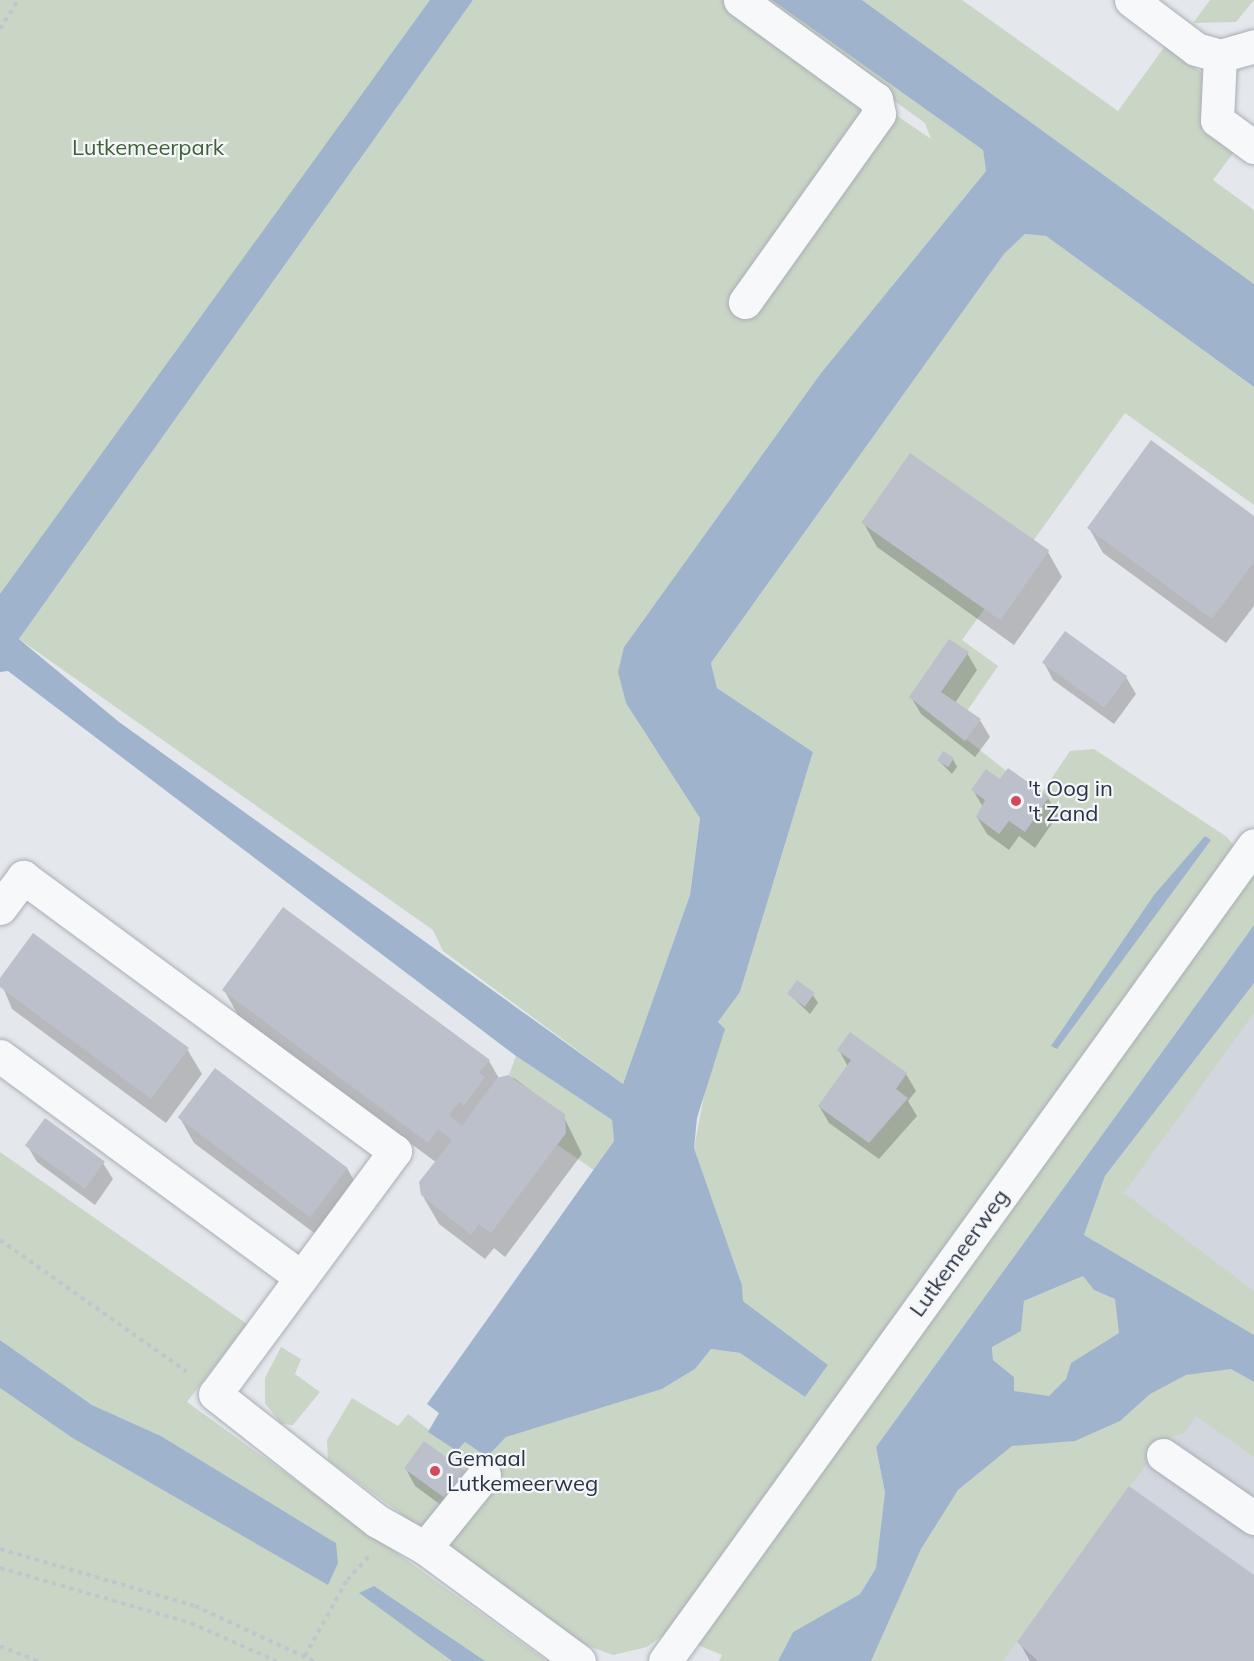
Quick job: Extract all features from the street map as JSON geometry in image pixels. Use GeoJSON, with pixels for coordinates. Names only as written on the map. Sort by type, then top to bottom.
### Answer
{"type":"FeatureCollection","features":[{"type":"Feature","properties":{"kind":"street"},"geometry":{"type":"LineString","coordinates":[[740,0],[876,99],[879,114],[745,302]]}},
{"type":"Feature","properties":{"kind":"street"},"geometry":{"type":"LineString","coordinates":[[1131,0],[1196,49],[1221,56],[1253,43]]}},
{"type":"Feature","properties":{"kind":"street"},"geometry":{"type":"LineString","coordinates":[[1221,56],[1217,120],[1254,147]]}},
{"type":"Feature","properties":{"kind":"street","name":"Lutkemeerweg"},"geometry":{"type":"LineString","coordinates":[[664,1661],[1254,845]]}},
{"type":"Feature","properties":{"kind":"street"},"geometry":{"type":"LineString","coordinates":[[0,908],[23,877],[395,1151],[215,1394],[579,1661]]}},
{"type":"Feature","properties":{"kind":"street"},"geometry":{"type":"LineString","coordinates":[[0,1056],[301,1277]]}},
{"type":"Feature","properties":{"kind":"street"},"geometry":{"type":"LineString","coordinates":[[1164,1455],[1254,1518]]}},
{"type":"Feature","properties":{"kind":"street"},"geometry":{"type":"LineString","coordinates":[[411,1540],[484,1475]]}},
{"type":"Feature","properties":{"kind":"path"},"geometry":{"type":"LineString","coordinates":[[0,29],[18,0]]}},
{"type":"Feature","properties":{"kind":"path"},"geometry":{"type":"LineString","coordinates":[[0,1240],[215,1394]]}},
{"type":"Feature","properties":{"kind":"path"},"geometry":{"type":"LineString","coordinates":[[305,1656],[347,1581],[411,1540]]}},
{"type":"Feature","properties":{"kind":"path"},"geometry":{"type":"LineString","coordinates":[[0,1550],[195,1606],[314,1661]]}},
{"type":"Feature","properties":{"kind":"path"},"geometry":{"type":"LineString","coordinates":[[0,1568],[191,1623],[276,1661]]}},
{"type":"Feature","properties":{"kind":"path"},"geometry":{"type":"LineString","coordinates":[[0,1646],[38,1661]]}},
{"type":"Feature","properties":{"kind":"shaded area"},"geometry":{"type":"Polygon","coordinates":[[[1254,966],[1254,1661],[857,1661],[1254,966]]]}},
{"type":"Feature","properties":{"kind":"green space","name":"Lutkemeerpark"},"geometry":{"type":"Polygon","coordinates":[[[0,0],[432,0],[0,617],[0,0]]]}},
{"type":"Feature","properties":{"kind":"green space"},"geometry":{"type":"Polygon","coordinates":[[[473,0],[729,0],[931,139],[925,123],[754,0],[772,0],[983,150],[986,171],[821,373],[624,647],[700,817],[690,895],[623,1084],[443,951],[433,930],[19,639],[473,0]]]}},
{"type":"Feature","properties":{"kind":"green space"},"geometry":{"type":"Polygon","coordinates":[[[862,0],[962,0],[1118,111],[1165,46],[1213,81],[1202,131],[1234,152],[1213,180],[1254,210],[1254,284],[862,0]]]}},
{"type":"Feature","properties":{"kind":"green space"},"geometry":{"type":"Polygon","coordinates":[[[1210,0],[1254,0],[1236,22],[1193,23],[1210,0]]]}},
{"type":"Feature","properties":{"kind":"green space"},"geometry":{"type":"Polygon","coordinates":[[[1025,234],[1046,236],[1254,387],[1254,505],[1125,413],[962,640],[998,666],[965,714],[966,739],[1039,797],[1070,751],[1094,749],[1227,837],[1238,851],[677,1625],[647,1647],[613,1655],[583,1644],[450,1547],[450,1538],[433,1519],[419,1527],[328,1460],[327,1440],[352,1398],[398,1426],[408,1414],[457,1451],[465,1442],[487,1457],[506,1437],[662,1389],[695,1369],[711,1349],[740,1353],[805,1397],[828,1365],[743,1301],[742,1285],[694,1148],[718,1022],[740,992],[813,752],[717,688],[711,663],[1004,254],[1025,234]]]}},
{"type":"Feature","properties":{"kind":"green space"},"geometry":{"type":"Polygon","coordinates":[[[1254,872],[1254,925],[876,1447],[885,1493],[884,1535],[876,1568],[860,1594],[793,1632],[778,1661],[719,1661],[722,1655],[698,1645],[1254,872]]]}},
{"type":"Feature","properties":{"kind":"green space"},"geometry":{"type":"Polygon","coordinates":[[[1254,983],[1254,1013],[1124,1193],[1254,1291],[1254,1335],[1084,1235],[1105,1176],[1254,983]]]}},
{"type":"Feature","properties":{"kind":"green space"},"geometry":{"type":"Polygon","coordinates":[[[516,1056],[612,1120],[614,1141],[594,1170],[498,1104],[516,1056]]]}},
{"type":"Feature","properties":{"kind":"green space"},"geometry":{"type":"Polygon","coordinates":[[[0,1152],[247,1324],[187,1402],[547,1661],[0,1661],[0,1388],[71,1437],[336,1543],[161,1436],[92,1405],[0,1340],[0,1152]]]}},
{"type":"Feature","properties":{"kind":"green space"},"geometry":{"type":"Polygon","coordinates":[[[1083,1276],[1094,1290],[1115,1299],[1120,1333],[1071,1363],[1066,1379],[1049,1396],[1014,1391],[1014,1377],[993,1360],[992,1346],[1021,1331],[1024,1301],[1083,1276]]]}},
{"type":"Feature","properties":{"kind":"green space"},"geometry":{"type":"Polygon","coordinates":[[[281,1347],[301,1359],[295,1374],[320,1392],[293,1425],[281,1424],[265,1403],[265,1378],[281,1347]]]}},
{"type":"Feature","properties":{"kind":"green space"},"geometry":{"type":"Polygon","coordinates":[[[1231,1369],[1254,1382],[1254,1457],[1196,1416],[1184,1433],[1165,1439],[1003,1661],[871,1661],[921,1549],[958,1490],[1012,1446],[1075,1441],[1120,1421],[1150,1394],[1186,1375],[1231,1369]]]}},
{"type":"Feature","properties":{"kind":"water"},"geometry":{"type":"Polygon","coordinates":[[[430,0],[473,0],[19,639],[119,722],[623,1084],[690,895],[700,818],[626,703],[618,672],[624,647],[821,373],[986,171],[983,150],[772,0],[862,0],[1254,284],[1254,387],[1046,236],[1025,234],[1004,254],[711,663],[717,688],[813,752],[740,992],[718,1022],[725,1029],[697,1118],[694,1148],[742,1285],[743,1301],[828,1365],[805,1397],[740,1353],[711,1349],[695,1369],[662,1389],[506,1437],[487,1457],[465,1442],[457,1451],[428,1432],[439,1413],[427,1404],[614,1141],[612,1120],[516,1056],[8,671],[0,672],[0,594],[430,0]]]}},
{"type":"Feature","properties":{"kind":"water"},"geometry":{"type":"Polygon","coordinates":[[[1205,836],[1211,840],[1057,1049],[1051,1046],[1154,895],[1205,836]]]}},
{"type":"Feature","properties":{"kind":"water"},"geometry":{"type":"Polygon","coordinates":[[[1254,925],[1254,983],[1105,1176],[1084,1235],[1254,1335],[1254,1382],[1231,1369],[1186,1375],[1150,1394],[1120,1421],[1075,1441],[1012,1446],[958,1490],[921,1549],[871,1661],[778,1661],[793,1632],[860,1594],[876,1568],[885,1493],[876,1447],[1254,925]],[[1083,1276],[1024,1301],[1021,1331],[992,1347],[993,1360],[1014,1377],[1014,1391],[1049,1396],[1066,1379],[1071,1363],[1119,1333],[1115,1299],[1094,1290],[1083,1276]]]}},
{"type":"Feature","properties":{"kind":"water"},"geometry":{"type":"Polygon","coordinates":[[[0,1340],[92,1405],[161,1436],[336,1543],[338,1563],[328,1585],[71,1437],[0,1388],[0,1340]]]}},
{"type":"Feature","properties":{"kind":"water"},"geometry":{"type":"Polygon","coordinates":[[[374,1586],[485,1661],[452,1661],[359,1593],[374,1586]]]}},
{"type":"Feature","properties":{"kind":"building"},"geometry":{"type":"Polygon","coordinates":[[[1151,440],[1254,516],[1254,562],[1212,619],[1087,528],[1151,440]]]}},
{"type":"Feature","properties":{"kind":"building"},"geometry":{"type":"Polygon","coordinates":[[[910,453],[1049,551],[1001,620],[861,523],[910,453]]]}},
{"type":"Feature","properties":{"kind":"building"},"geometry":{"type":"Polygon","coordinates":[[[1065,631],[1127,676],[1104,708],[1042,663],[1065,631]]]}},
{"type":"Feature","properties":{"kind":"building"},"geometry":{"type":"Polygon","coordinates":[[[949,639],[969,652],[941,692],[981,719],[965,741],[909,697],[949,639]]]}},
{"type":"Feature","properties":{"kind":"building"},"geometry":{"type":"Polygon","coordinates":[[[943,751],[954,758],[948,767],[937,760],[943,751]]]}},
{"type":"Feature","properties":{"kind":"building","name":"'t Oog in 't Zand"},"geometry":{"type":"Polygon","coordinates":[[[1008,768],[1049,797],[1025,832],[1009,821],[999,834],[976,817],[985,800],[971,790],[986,769],[1000,779],[1008,768]]]}},
{"type":"Feature","properties":{"kind":"building"},"geometry":{"type":"Polygon","coordinates":[[[283,907],[490,1060],[479,1073],[485,1077],[464,1106],[459,1102],[449,1115],[462,1126],[497,1078],[508,1075],[565,1114],[566,1133],[491,1233],[479,1224],[471,1235],[421,1195],[419,1182],[452,1140],[438,1129],[428,1143],[222,990],[283,907]]]}},
{"type":"Feature","properties":{"kind":"building"},"geometry":{"type":"Polygon","coordinates":[[[33,933],[189,1048],[151,1099],[0,987],[0,978],[33,933]]]}},
{"type":"Feature","properties":{"kind":"building"},"geometry":{"type":"Polygon","coordinates":[[[797,980],[815,993],[805,1007],[787,994],[797,980]]]}},
{"type":"Feature","properties":{"kind":"building"},"geometry":{"type":"Polygon","coordinates":[[[850,1032],[907,1073],[896,1089],[908,1098],[869,1143],[818,1106],[851,1060],[837,1050],[850,1032]]]}},
{"type":"Feature","properties":{"kind":"building"},"geometry":{"type":"Polygon","coordinates":[[[215,1068],[348,1168],[310,1217],[178,1118],[215,1068]]]}},
{"type":"Feature","properties":{"kind":"building"},"geometry":{"type":"Polygon","coordinates":[[[45,1118],[105,1161],[85,1189],[25,1146],[45,1118]]]}},
{"type":"Feature","properties":{"kind":"building","name":"Gemaal Lutkemeerweg"},"geometry":{"type":"Polygon","coordinates":[[[424,1441],[466,1472],[446,1499],[404,1469],[424,1441]]]}},
{"type":"Feature","properties":{"kind":"building"},"geometry":{"type":"Polygon","coordinates":[[[1129,1486],[1254,1575],[1254,1661],[1038,1661],[1017,1642],[1129,1486]]]}},
{"type":"Feature","properties":{"kind":"place","name":"'t Oog in 't Zand"},"geometry":{"type":"Point","coordinates":[1016,801]}},
{"type":"Feature","properties":{"kind":"place","name":"Gemaal Lutkemeerweg"},"geometry":{"type":"Point","coordinates":[435,1471]}}]}
